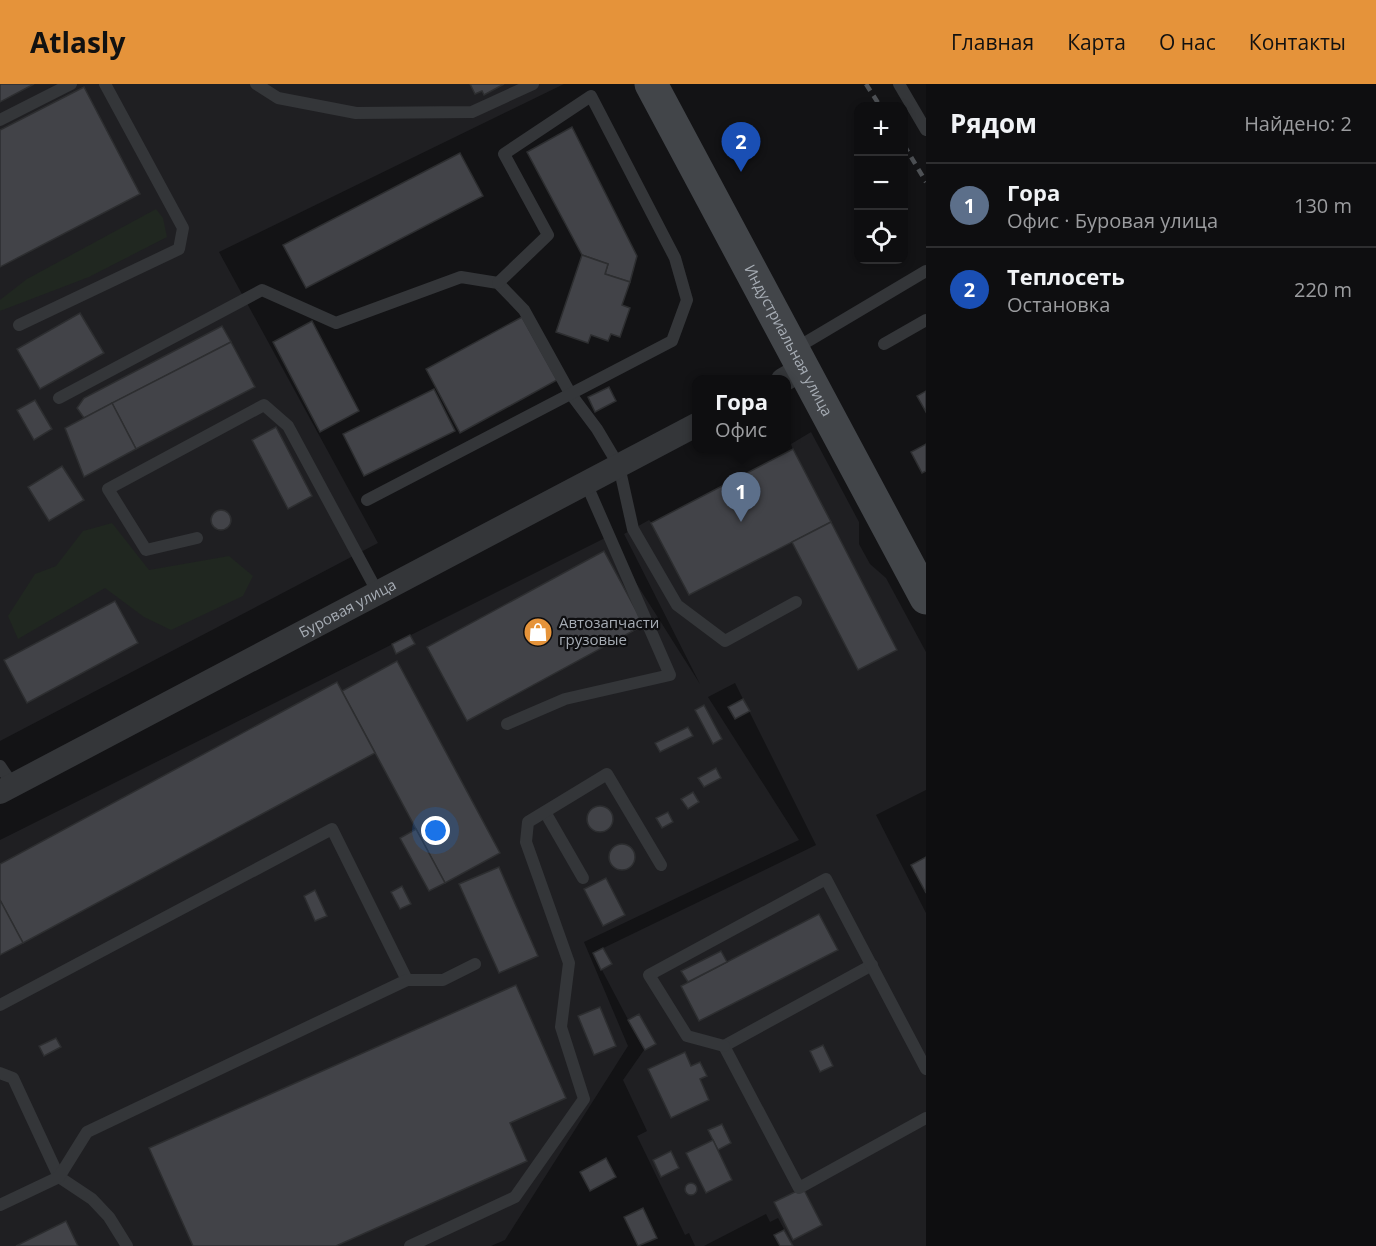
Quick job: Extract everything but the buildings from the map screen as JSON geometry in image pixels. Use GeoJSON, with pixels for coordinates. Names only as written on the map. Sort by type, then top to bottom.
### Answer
{"type":"FeatureCollection","features":[{"type":"Feature","properties":{"kind":"main road","name":"Индустриальная улица"},"geometry":{"type":"LineString","coordinates":[[651,84],[792,366],[924,592]]}},
{"type":"Feature","properties":{"kind":"street","name":"Буровая улица"},"geometry":{"type":"LineString","coordinates":[[4,781],[378,593],[692,427]]}},
{"type":"Feature","properties":{"kind":"lane"},"geometry":{"type":"LineString","coordinates":[[0,120],[71,84]]}},
{"type":"Feature","properties":{"kind":"lane"},"geometry":{"type":"LineString","coordinates":[[19,325],[179,249],[183,228],[105,84]]}},
{"type":"Feature","properties":{"kind":"lane"},"geometry":{"type":"LineString","coordinates":[[256,84],[278,98],[356,113],[472,112],[533,84]]}},
{"type":"Feature","properties":{"kind":"lane"},"geometry":{"type":"LineString","coordinates":[[899,84],[926,130]]}},
{"type":"Feature","properties":{"kind":"lane"},"geometry":{"type":"LineString","coordinates":[[367,500],[672,341],[687,300],[675,258],[591,96],[504,154],[548,235],[498,283]]}},
{"type":"Feature","properties":{"kind":"lane"},"geometry":{"type":"LineString","coordinates":[[792,366],[926,271]]}},
{"type":"Feature","properties":{"kind":"lane"},"geometry":{"type":"LineString","coordinates":[[59,398],[262,290],[336,323],[461,277],[498,283],[524,310],[570,393],[597,429],[619,466],[633,529],[676,605],[725,641],[796,602]]}},
{"type":"Feature","properties":{"kind":"lane"},"geometry":{"type":"LineString","coordinates":[[884,344],[926,320]]}},
{"type":"Feature","properties":{"kind":"lane"},"geometry":{"type":"LineString","coordinates":[[197,538],[146,550],[108,489],[264,405],[288,426],[378,593]]}},
{"type":"Feature","properties":{"kind":"lane"},"geometry":{"type":"LineString","coordinates":[[507,724],[565,699],[670,675],[586,483]]}},
{"type":"Feature","properties":{"kind":"lane"},"geometry":{"type":"LineString","coordinates":[[410,1246],[515,1197],[584,1099],[561,1027],[569,963],[526,842],[528,822],[607,774],[661,865]]}},
{"type":"Feature","properties":{"kind":"lane"},"geometry":{"type":"LineString","coordinates":[[545,812],[583,878]]}},
{"type":"Feature","properties":{"kind":"lane"},"geometry":{"type":"LineString","coordinates":[[0,1005],[332,829],[406,980]]}},
{"type":"Feature","properties":{"kind":"lane"},"geometry":{"type":"LineString","coordinates":[[872,965],[724,1046],[687,1036],[648,975],[826,879],[872,965],[926,1069]]}},
{"type":"Feature","properties":{"kind":"lane"},"geometry":{"type":"LineString","coordinates":[[0,1205],[59,1177],[87,1132],[406,980],[443,980],[475,964]]}},
{"type":"Feature","properties":{"kind":"lane"},"geometry":{"type":"LineString","coordinates":[[724,1046],[799,1188],[926,1118]]}},
{"type":"Feature","properties":{"kind":"lane"},"geometry":{"type":"LineString","coordinates":[[0,1073],[13,1078],[59,1177],[92,1199],[110,1217],[127,1246]]}},
{"type":"Feature","properties":{"kind":"shaded area"},"geometry":{"type":"Polygon","coordinates":[[[0,84],[564,84],[219,252],[378,543],[0,741],[0,84]]]}},
{"type":"Feature","properties":{"kind":"shaded area"},"geometry":{"type":"Polygon","coordinates":[[[156,209],[163,218],[167,237],[89,277],[0,311],[0,300],[27,279],[156,209]]]}},
{"type":"Feature","properties":{"kind":"shaded area"},"geometry":{"type":"Polygon","coordinates":[[[811,432],[859,522],[859,544],[870,564],[886,578],[926,652],[926,790],[876,815],[926,913],[926,1246],[793,1246],[778,1218],[770,1222],[766,1214],[704,1246],[695,1246],[689,1233],[685,1235],[637,1136],[647,1131],[623,1080],[644,1050],[593,953],[816,845],[735,683],[708,697],[799,840],[584,942],[628,1046],[505,1240],[491,1246],[0,1246],[0,840],[607,537],[700,684],[624,534],[649,520],[652,523],[791,453],[793,450],[791,444],[811,432]]]}},
{"type":"Feature","properties":{"kind":"shaded area"},"geometry":{"type":"Polygon","coordinates":[[[112,523],[149,570],[229,556],[253,576],[243,596],[171,630],[144,617],[105,588],[18,639],[8,616],[35,574],[56,566],[83,531],[112,523]]]}},
{"type":"Feature","properties":{"kind":"railway"},"geometry":{"type":"LineString","coordinates":[[866,84],[877,102]]}},
{"type":"Feature","properties":{"kind":"railway"},"geometry":{"type":"LineString","coordinates":[[908,152],[926,182]]}},
{"type":"Feature","properties":{"kind":"place","name":"Теплосеть"},"geometry":{"type":"Point","coordinates":[741,172]}},
{"type":"Feature","properties":{"kind":"place","name":"Гора"},"geometry":{"type":"Point","coordinates":[741,522]}},
{"type":"Feature","properties":{"kind":"place","name":"Автозапчасти грузовые"},"geometry":{"type":"Point","coordinates":[538,632]}}]}
